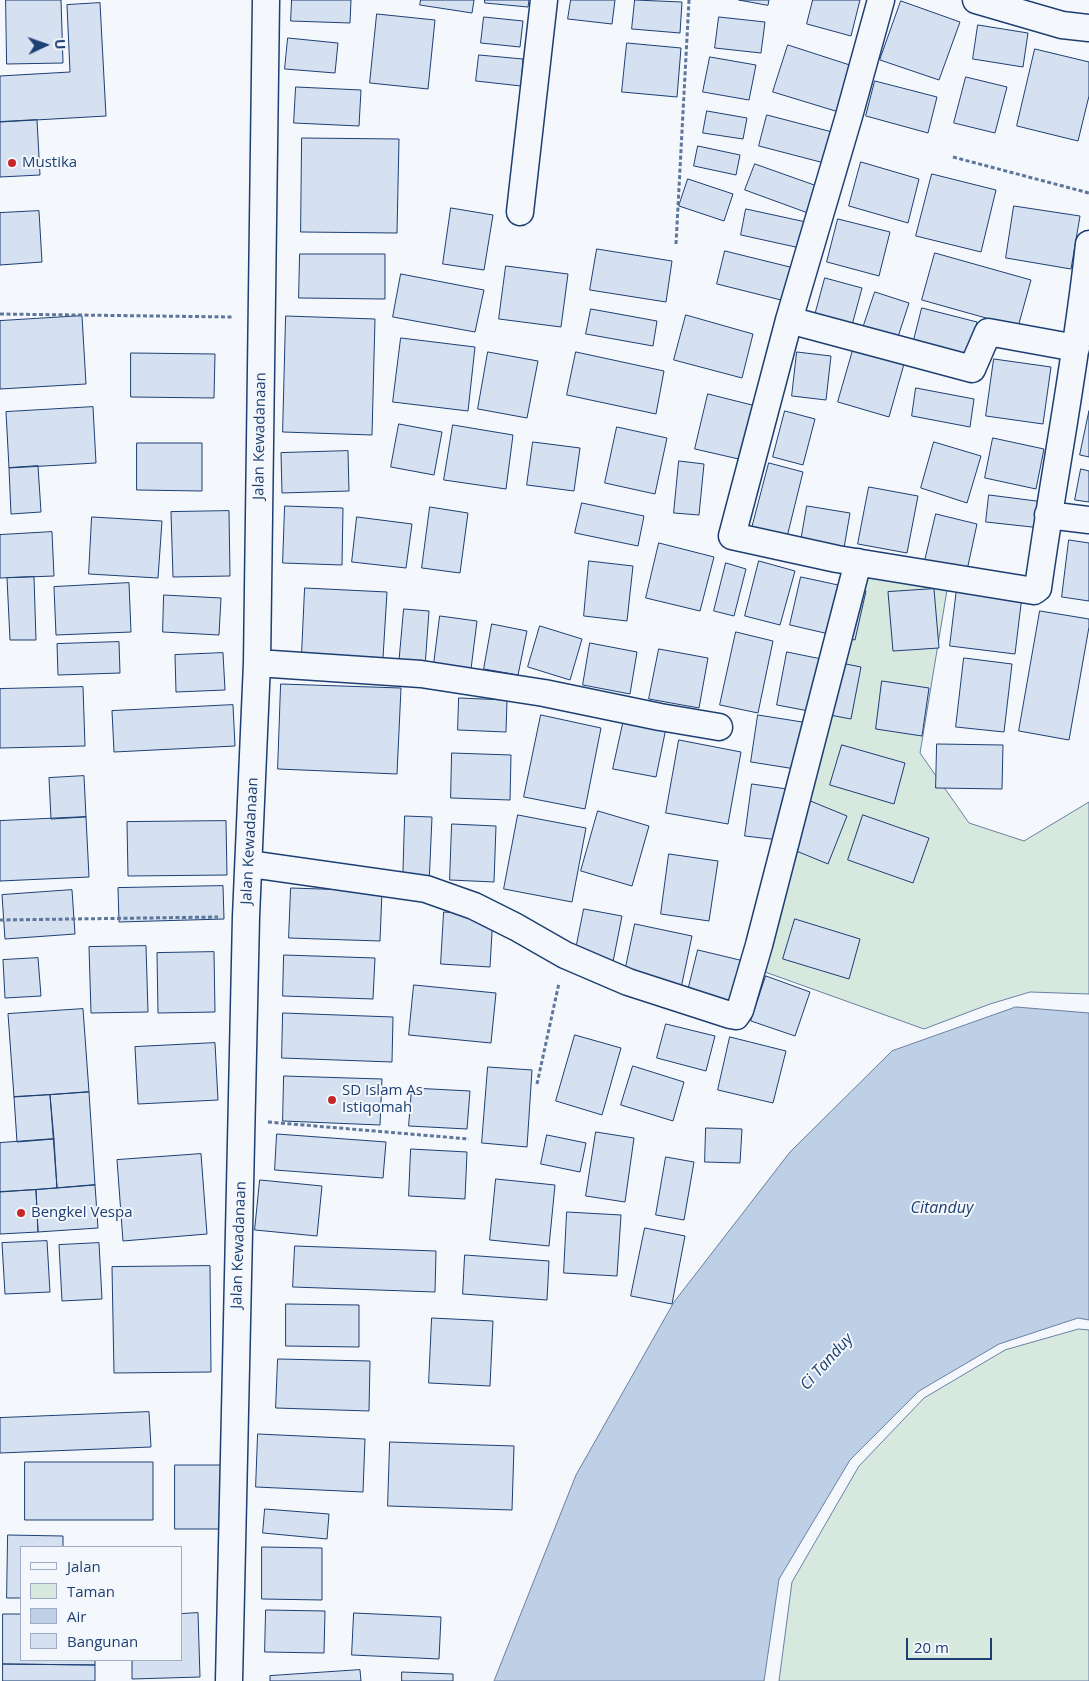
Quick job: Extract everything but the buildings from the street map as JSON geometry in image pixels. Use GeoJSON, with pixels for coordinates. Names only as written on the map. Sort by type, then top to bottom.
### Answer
{"type":"FeatureCollection","features":[{"type":"Feature","properties":{"kind":"street","name":"Jalan Kewadanaan"},"geometry":{"type":"LineString","coordinates":[[229,1681],[243,1120],[246,917],[250,864],[257,663],[266,0]]}},
{"type":"Feature","properties":{"kind":"street"},"geometry":{"type":"LineString","coordinates":[[520,212],[544,0]]}},
{"type":"Feature","properties":{"kind":"street"},"geometry":{"type":"LineString","coordinates":[[882,0],[789,320],[732,536],[858,562],[1034,592],[1038,588],[1048,515],[1076,348],[1089,244]]}},
{"type":"Feature","properties":{"kind":"street"},"geometry":{"type":"LineString","coordinates":[[976,0],[1062,25],[1089,28]]}},
{"type":"Feature","properties":{"kind":"street"},"geometry":{"type":"LineString","coordinates":[[789,320],[972,368],[988,332],[1076,348]]}},
{"type":"Feature","properties":{"kind":"street"},"geometry":{"type":"LineString","coordinates":[[1048,515],[1089,520]]}},
{"type":"Feature","properties":{"kind":"street"},"geometry":{"type":"LineString","coordinates":[[250,864],[426,889],[474,906],[565,955],[628,982],[736,1016],[740,1010],[759,945],[858,562]]}},
{"type":"Feature","properties":{"kind":"street"},"geometry":{"type":"LineString","coordinates":[[257,663],[422,674],[544,693],[719,727]]}},
{"type":"Feature","properties":{"kind":"path"},"geometry":{"type":"LineString","coordinates":[[676,244],[689,0]]}},
{"type":"Feature","properties":{"kind":"path"},"geometry":{"type":"LineString","coordinates":[[952,157],[1089,193]]}},
{"type":"Feature","properties":{"kind":"path"},"geometry":{"type":"LineString","coordinates":[[0,314],[262,318]]}},
{"type":"Feature","properties":{"kind":"path"},"geometry":{"type":"LineString","coordinates":[[0,920],[246,917]]}},
{"type":"Feature","properties":{"kind":"path"},"geometry":{"type":"LineString","coordinates":[[537,1084],[565,955]]}},
{"type":"Feature","properties":{"kind":"path"},"geometry":{"type":"LineString","coordinates":[[243,1120],[469,1139]]}},
{"type":"Feature","properties":{"kind":"green space"},"geometry":{"type":"Polygon","coordinates":[[[867,573],[947,590],[920,753],[969,823],[1024,841],[1089,802],[1089,994],[1030,992],[990,1004],[924,1029],[765,972],[867,573]]]}},
{"type":"Feature","properties":{"kind":"green space"},"geometry":{"type":"Polygon","coordinates":[[[1079,1329],[1089,1330],[1089,1681],[779,1681],[792,1582],[859,1466],[924,1398],[1005,1350],[1079,1329]]]}},
{"type":"Feature","properties":{"kind":"water","name":"Citanduy"},"geometry":{"type":"Polygon","coordinates":[[[1016,1007],[1089,1013],[1089,1320],[1078,1318],[999,1344],[919,1391],[850,1460],[779,1579],[764,1681],[494,1681],[576,1475],[674,1302],[790,1152],[892,1051],[1016,1007]]]}},
{"type":"Feature","properties":{"kind":"place","name":"Mustika"},"geometry":{"type":"Point","coordinates":[12,163]}},
{"type":"Feature","properties":{"kind":"place","name":"SD Islam As Istiqomah"},"geometry":{"type":"Point","coordinates":[332,1100]}},
{"type":"Feature","properties":{"kind":"place","name":"Bengkel Vespa"},"geometry":{"type":"Point","coordinates":[21,1213]}},
{"type":"Feature","properties":{"kind":"water label","name":"Ci Tanduy"},"geometry":{"type":"Point","coordinates":[827,1362]}}]}
